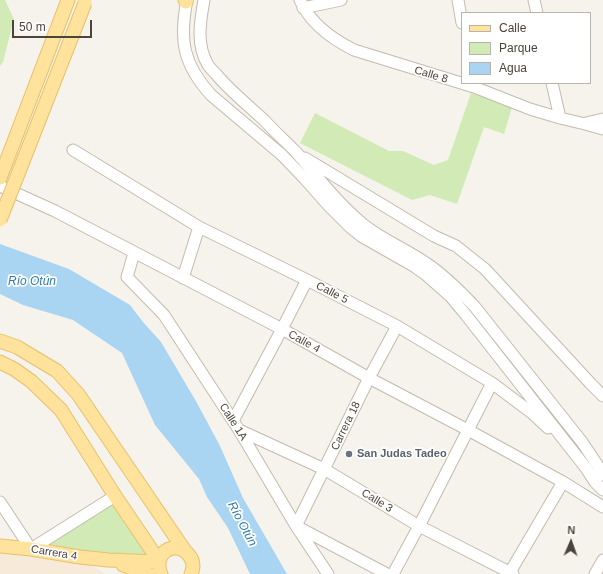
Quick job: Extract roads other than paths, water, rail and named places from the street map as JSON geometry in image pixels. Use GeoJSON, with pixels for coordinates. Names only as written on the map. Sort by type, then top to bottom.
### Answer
{"type":"FeatureCollection","features":[{"type":"Feature","properties":{"kind":"main road"},"geometry":{"type":"LineString","coordinates":[[0,178],[68,0]]}},
{"type":"Feature","properties":{"kind":"main road"},"geometry":{"type":"LineString","coordinates":[[0,220],[85,2]]}},
{"type":"Feature","properties":{"kind":"main road"},"geometry":{"type":"LineString","coordinates":[[0,341],[17,347],[57,371],[78,394],[190,555],[193,561],[194,572]]}},
{"type":"Feature","properties":{"kind":"main road"},"geometry":{"type":"LineString","coordinates":[[0,362],[14,369],[31,381],[61,410],[159,566]]}},
{"type":"Feature","properties":{"kind":"main road","name":"Carrera 4"},"geometry":{"type":"LineString","coordinates":[[0,546],[159,566]]}},
{"type":"Feature","properties":{"kind":"main road"},"geometry":{"type":"LineString","coordinates":[[159,566],[162,555],[167,550],[179,548],[186,551]]}},
{"type":"Feature","properties":{"kind":"main road","name":"Carrera 4"},"geometry":{"type":"LineString","coordinates":[[108,560],[148,574]]}},
{"type":"Feature","properties":{"kind":"street"},"geometry":{"type":"LineString","coordinates":[[204,0],[200,24],[200,37],[201,47],[208,65],[224,84],[296,152],[355,217],[381,236],[425,262],[466,298],[582,442],[603,475]]}},
{"type":"Feature","properties":{"kind":"street"},"geometry":{"type":"LineString","coordinates":[[301,4],[341,0]]}},
{"type":"Feature","properties":{"kind":"street"},"geometry":{"type":"LineString","coordinates":[[458,0],[461,17]]}},
{"type":"Feature","properties":{"kind":"street"},"geometry":{"type":"LineString","coordinates":[[534,0],[537,12]]}},
{"type":"Feature","properties":{"kind":"street"},"geometry":{"type":"LineString","coordinates":[[186,1],[182,30],[184,46],[190,65],[201,84],[211,95],[282,155],[350,227],[361,236],[412,265],[451,296],[586,468],[595,482],[603,490]]}},
{"type":"Feature","properties":{"kind":"street","name":"Calle 8"},"geometry":{"type":"LineString","coordinates":[[301,4],[316,24],[326,33],[354,50],[461,81]]}},
{"type":"Feature","properties":{"kind":"street"},"geometry":{"type":"LineString","coordinates":[[552,84],[560,118]]}},
{"type":"Feature","properties":{"kind":"street","name":"Calle 8"},"geometry":{"type":"LineString","coordinates":[[473,85],[530,109],[603,129]]}},
{"type":"Feature","properties":{"kind":"street"},"geometry":{"type":"LineString","coordinates":[[586,124],[603,119]]}},
{"type":"Feature","properties":{"kind":"street","name":"Calle 5"},"geometry":{"type":"LineString","coordinates":[[73,150],[199,227],[398,326],[492,383],[532,413],[577,457]]}},
{"type":"Feature","properties":{"kind":"street"},"geometry":{"type":"LineString","coordinates":[[296,152],[434,236],[456,246],[486,269],[603,396]]}},
{"type":"Feature","properties":{"kind":"street","name":"Calle 4"},"geometry":{"type":"LineString","coordinates":[[0,186],[55,211],[282,329],[369,378],[563,482],[603,507]]}},
{"type":"Feature","properties":{"kind":"street"},"geometry":{"type":"LineString","coordinates":[[183,278],[199,227]]}},
{"type":"Feature","properties":{"kind":"street","name":"Calle 1A"},"geometry":{"type":"LineString","coordinates":[[134,253],[127,277],[164,316],[236,426],[296,526],[328,574]]}},
{"type":"Feature","properties":{"kind":"street"},"geometry":{"type":"LineString","coordinates":[[236,426],[307,280]]}},
{"type":"Feature","properties":{"kind":"street","name":"Carrera 18"},"geometry":{"type":"LineString","coordinates":[[296,526],[369,378],[398,326]]}},
{"type":"Feature","properties":{"kind":"street"},"geometry":{"type":"LineString","coordinates":[[393,574],[492,383]]}},
{"type":"Feature","properties":{"kind":"street","name":"Calle 3"},"geometry":{"type":"LineString","coordinates":[[236,426],[324,469],[419,526],[511,574]]}},
{"type":"Feature","properties":{"kind":"street"},"geometry":{"type":"LineString","coordinates":[[511,574],[563,482]]}},
{"type":"Feature","properties":{"kind":"street"},"geometry":{"type":"LineString","coordinates":[[0,502],[31,549],[115,496]]}},
{"type":"Feature","properties":{"kind":"street"},"geometry":{"type":"LineString","coordinates":[[296,526],[387,574]]}},
{"type":"Feature","properties":{"kind":"street"},"geometry":{"type":"LineString","coordinates":[[595,574],[603,560]]}},
{"type":"Feature","properties":{"kind":"water","name":"Río Otún"},"geometry":{"type":"Polygon","coordinates":[[[0,244],[69,269],[130,305],[161,342],[197,403],[220,446],[243,498],[287,574],[250,574],[228,528],[207,497],[199,479],[155,425],[122,353],[73,320],[23,305],[0,294],[0,244]]]}},
{"type":"Feature","properties":{"kind":"place","name":"San Judas Tadeo"},"geometry":{"type":"Point","coordinates":[349,454]}}]}
